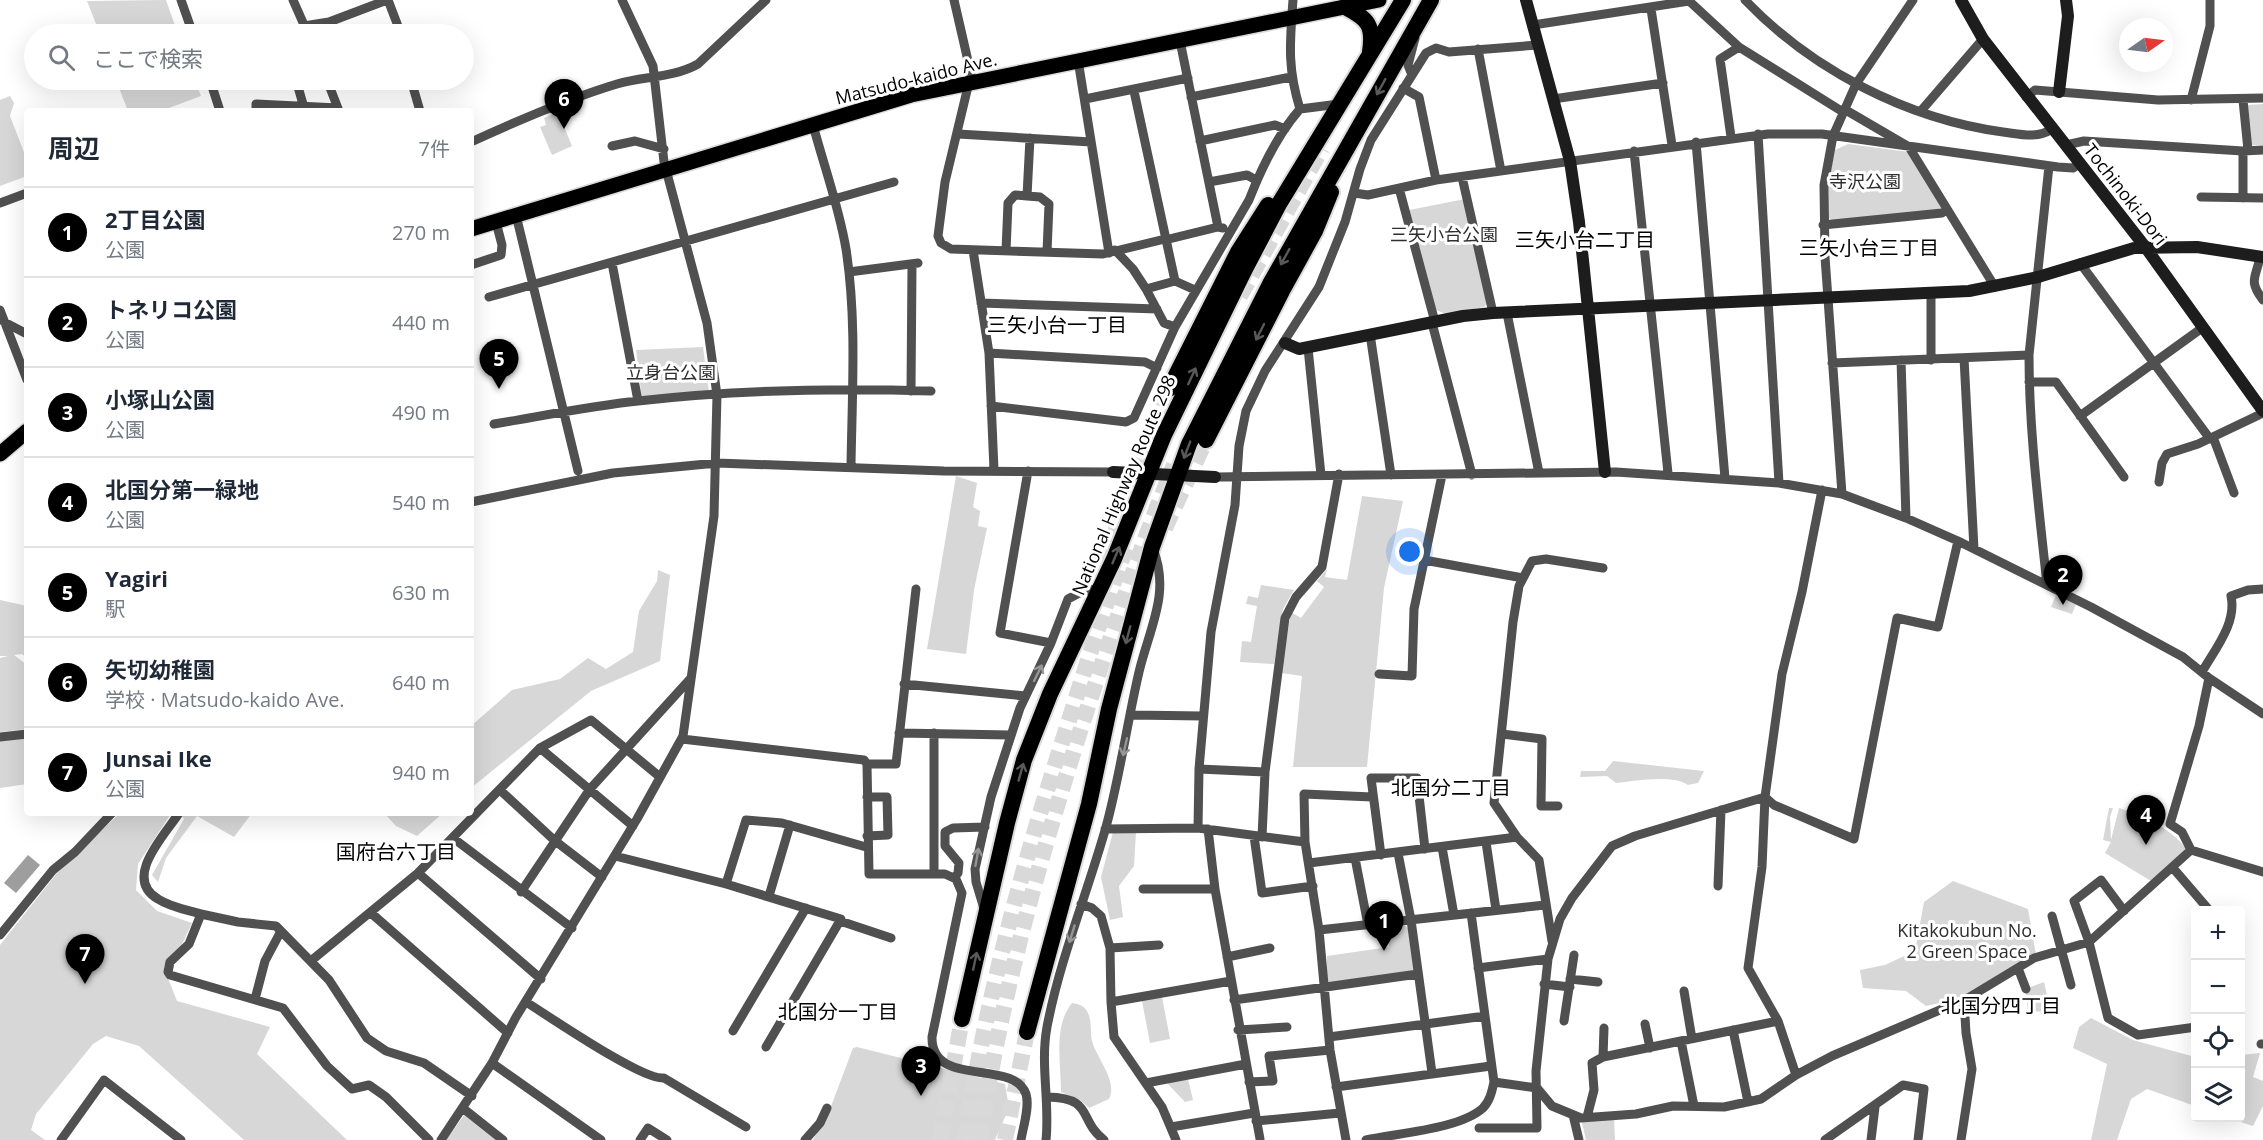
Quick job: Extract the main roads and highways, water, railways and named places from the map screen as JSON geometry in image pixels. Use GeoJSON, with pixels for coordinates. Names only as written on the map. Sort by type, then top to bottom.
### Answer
{"type":"FeatureCollection","features":[{"type":"Feature","properties":{"kind":"highway","name":"National Highway Route 298"},"geometry":{"type":"LineString","coordinates":[[962,1019],[1006,823],[1024,760],[1050,694],[1101,588],[1164,435],[1244,271],[1279,204],[1403,0]]}},
{"type":"Feature","properties":{"kind":"highway"},"geometry":{"type":"LineString","coordinates":[[1027,1032],[1089,804],[1109,709],[1152,547],[1189,444],[1248,326],[1431,0]]}},
{"type":"Feature","properties":{"kind":"highway"},"geometry":{"type":"LineString","coordinates":[[1345,7],[1367,21],[1372,38],[1370,53]]}},
{"type":"Feature","properties":{"kind":"highway"},"geometry":{"type":"LineString","coordinates":[[1206,440],[1276,301],[1315,231],[1359,128]]}},
{"type":"Feature","properties":{"kind":"highway"},"geometry":{"type":"LineString","coordinates":[[1169,389],[1238,252],[1280,184],[1318,140]]}},
{"type":"Feature","properties":{"kind":"main road","name":"Matsudo-kaido Ave."},"geometry":{"type":"LineString","coordinates":[[474,228],[911,95],[1379,0]]}},
{"type":"Feature","properties":{"kind":"main road"},"geometry":{"type":"LineString","coordinates":[[0,454],[24,434]]}},
{"type":"Feature","properties":{"kind":"tunnel"},"geometry":{"type":"LineString","coordinates":[[1240,296],[1322,148]]}},
{"type":"Feature","properties":{"kind":"tunnel"},"geometry":{"type":"LineString","coordinates":[[1105,565],[1133,473],[1169,389]]}},
{"type":"Feature","properties":{"kind":"tunnel"},"geometry":{"type":"LineString","coordinates":[[1165,528],[1206,440]]}},
{"type":"Feature","properties":{"kind":"tunnel"},"geometry":{"type":"LineString","coordinates":[[980,1140],[998,1034],[1037,877],[1083,722],[1115,625],[1174,465]]}},
{"type":"Feature","properties":{"kind":"tunnel"},"geometry":{"type":"LineString","coordinates":[[965,1140],[994,984],[1020,882],[1080,684],[1126,548]]}},
{"type":"Feature","properties":{"kind":"tunnel"},"geometry":{"type":"LineString","coordinates":[[940,1140],[962,1019]]}},
{"type":"Feature","properties":{"kind":"tunnel"},"geometry":{"type":"LineString","coordinates":[[1005,1140],[1027,1032]]}},
{"type":"Feature","properties":{"kind":"place","name":"矢切幼稚園"},"geometry":{"type":"Point","coordinates":[564,129]}},
{"type":"Feature","properties":{"kind":"place","name":"Yagiri"},"geometry":{"type":"Point","coordinates":[499,389]}},
{"type":"Feature","properties":{"kind":"place","name":"トネリコ公園"},"geometry":{"type":"Point","coordinates":[2063,605]}},
{"type":"Feature","properties":{"kind":"place","name":"北国分第一緑地"},"geometry":{"type":"Point","coordinates":[2146,845]}},
{"type":"Feature","properties":{"kind":"place","name":"2丁目公園"},"geometry":{"type":"Point","coordinates":[1384,951]}},
{"type":"Feature","properties":{"kind":"place","name":"Junsai Ike"},"geometry":{"type":"Point","coordinates":[85,984]}},
{"type":"Feature","properties":{"kind":"place","name":"小塚山公園"},"geometry":{"type":"Point","coordinates":[921,1096]}},
{"type":"Feature","properties":{"kind":"district","name":"三矢小台二丁目"},"geometry":{"type":"Point","coordinates":[1585,239]}},
{"type":"Feature","properties":{"kind":"district","name":"三矢小台三丁目"},"geometry":{"type":"Point","coordinates":[1869,247]}},
{"type":"Feature","properties":{"kind":"district","name":"三矢小台一丁目"},"geometry":{"type":"Point","coordinates":[1057,324]}},
{"type":"Feature","properties":{"kind":"district","name":"北国分二丁目"},"geometry":{"type":"Point","coordinates":[1451,787]}},
{"type":"Feature","properties":{"kind":"district","name":"国府台六丁目"},"geometry":{"type":"Point","coordinates":[396,851]}},
{"type":"Feature","properties":{"kind":"district","name":"北国分四丁目"},"geometry":{"type":"Point","coordinates":[2001,1005]}},
{"type":"Feature","properties":{"kind":"district","name":"北国分一丁目"},"geometry":{"type":"Point","coordinates":[838,1011]}},
{"type":"Feature","properties":{"kind":"park label","name":"寺沢公園"},"geometry":{"type":"Point","coordinates":[1865,181]}},
{"type":"Feature","properties":{"kind":"park label","name":"三矢小台公園"},"geometry":{"type":"Point","coordinates":[1444,234]}},
{"type":"Feature","properties":{"kind":"park label","name":"立身台公園"},"geometry":{"type":"Point","coordinates":[671,372]}},
{"type":"Feature","properties":{"kind":"park label","name":"Kitakokubun No. 2 Green Space"},"geometry":{"type":"Point","coordinates":[1967,940]}}]}
